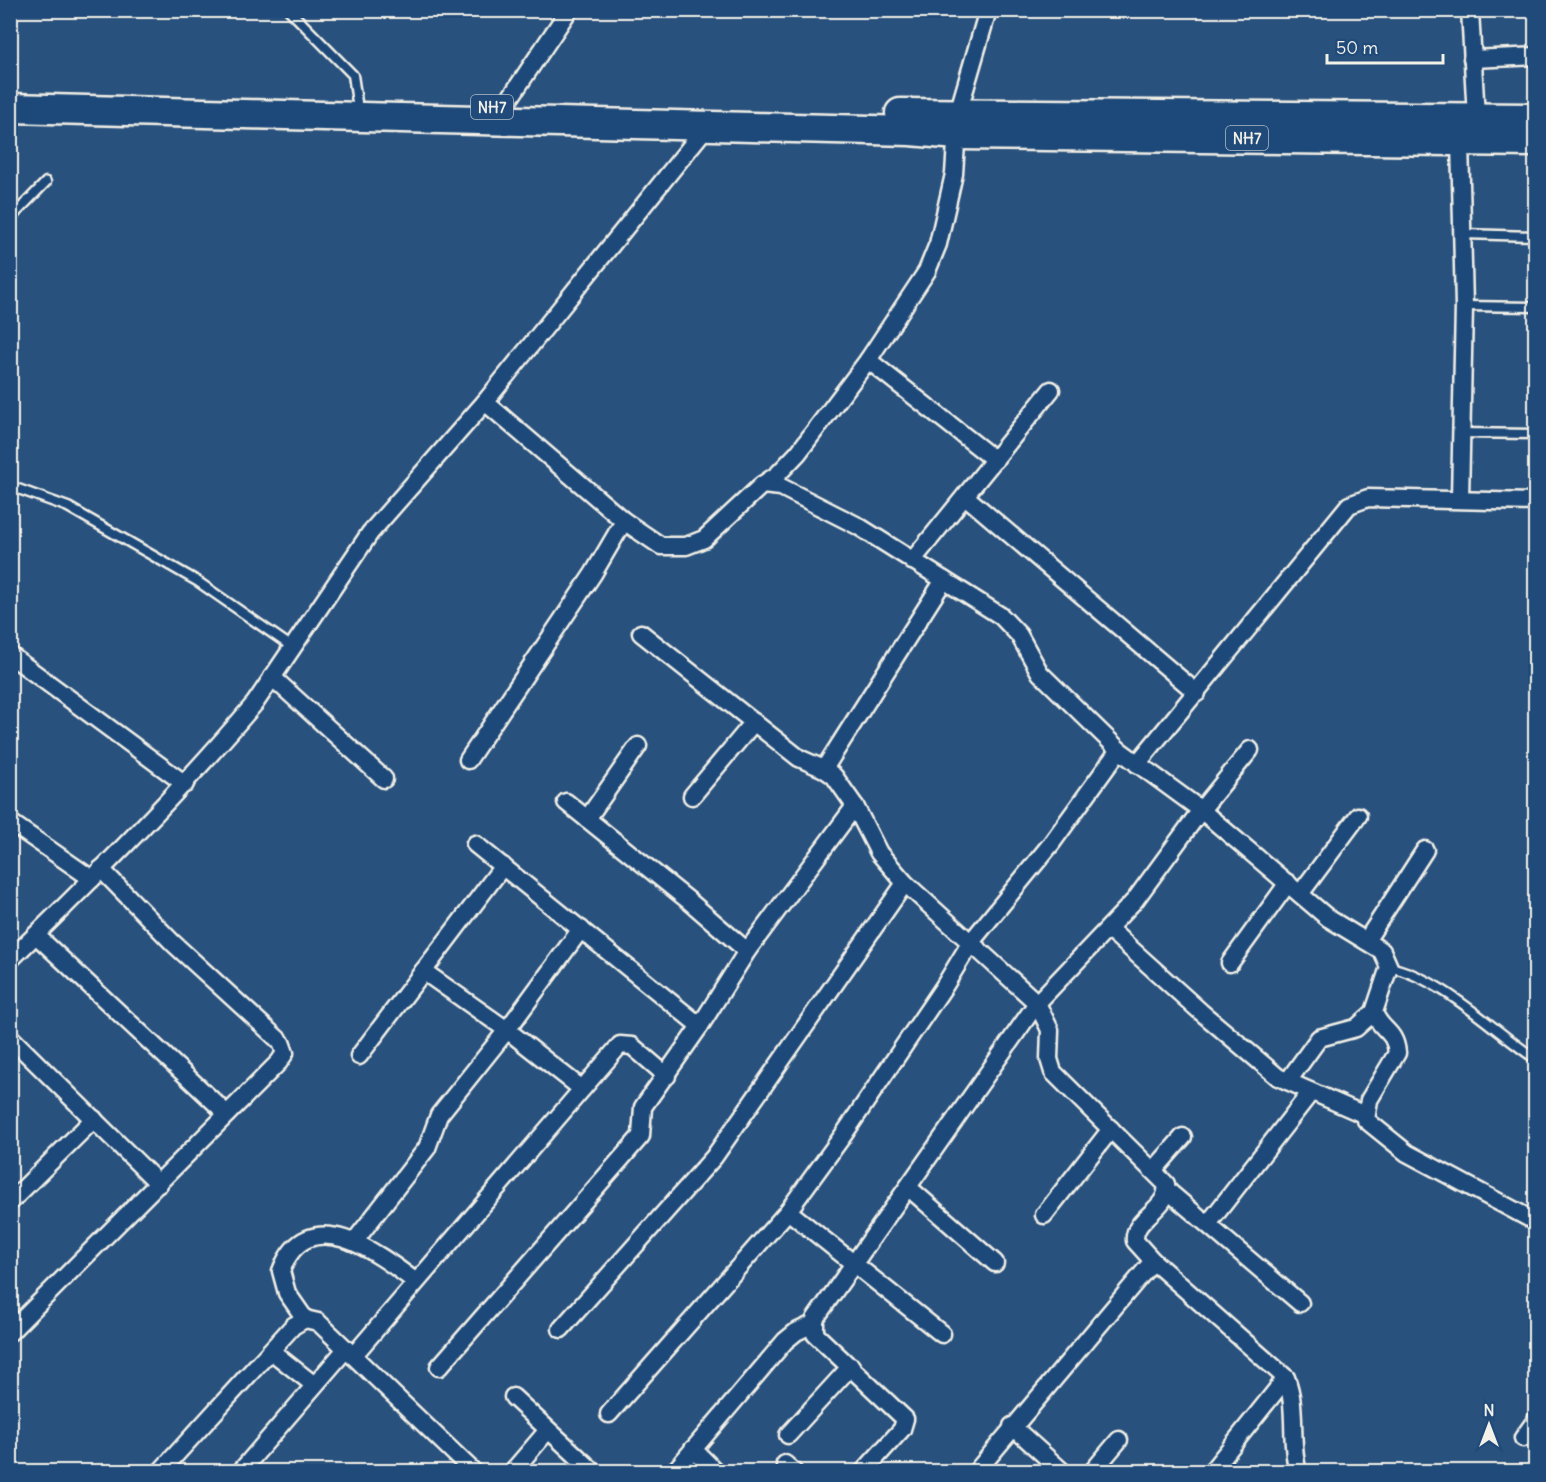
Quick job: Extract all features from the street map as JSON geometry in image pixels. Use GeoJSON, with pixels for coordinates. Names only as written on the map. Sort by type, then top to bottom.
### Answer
{"type":"FeatureCollection","features":[{"type":"Feature","properties":{"kind":"highway","name":"NH7"},"geometry":{"type":"LineString","coordinates":[[10,89],[783,119],[1536,142]]}},
{"type":"Feature","properties":{"kind":"highway","name":"NH7"},"geometry":{"type":"LineString","coordinates":[[10,108],[708,125],[783,119]]}},
{"type":"Feature","properties":{"kind":"highway","name":"NH7"},"geometry":{"type":"LineString","coordinates":[[958,124],[1536,118]]}},
{"type":"Feature","properties":{"kind":"street"},"geometry":{"type":"LineString","coordinates":[[504,107],[569,10]]}},
{"type":"Feature","properties":{"kind":"street"},"geometry":{"type":"LineString","coordinates":[[486,402],[624,522],[661,546],[686,546],[704,539],[762,485],[777,475],[798,453],[868,360],[927,271],[938,244],[954,174],[958,124],[988,10]]}},
{"type":"Feature","properties":{"kind":"street"},"geometry":{"type":"LineString","coordinates":[[1470,10],[1476,117]]}},
{"type":"Feature","properties":{"kind":"street"},"geometry":{"type":"LineString","coordinates":[[1472,59],[1536,56]]}},
{"type":"Feature","properties":{"kind":"street"},"geometry":{"type":"LineString","coordinates":[[10,960],[185,784],[255,703],[370,532],[486,402],[708,125]]}},
{"type":"Feature","properties":{"kind":"street"},"geometry":{"type":"LineString","coordinates":[[1460,141],[1464,306],[1460,499]]}},
{"type":"Feature","properties":{"kind":"street"},"geometry":{"type":"LineString","coordinates":[[868,360],[994,460]]}},
{"type":"Feature","properties":{"kind":"street"},"geometry":{"type":"LineString","coordinates":[[912,561],[1051,390]]}},
{"type":"Feature","properties":{"kind":"street"},"geometry":{"type":"LineString","coordinates":[[762,485],[781,487],[858,526],[944,579],[1012,626],[1040,673],[1119,750],[1201,810],[1328,918],[1382,951],[1389,967],[1374,1012],[1356,1029],[1319,1038],[1288,1081]]}},
{"type":"Feature","properties":{"kind":"street"},"geometry":{"type":"LineString","coordinates":[[965,496],[1197,693]]}},
{"type":"Feature","properties":{"kind":"street"},"geometry":{"type":"LineString","coordinates":[[1137,764],[1349,505],[1368,498],[1536,502]]}},
{"type":"Feature","properties":{"kind":"street"},"geometry":{"type":"LineString","coordinates":[[468,760],[593,574],[624,522]]}},
{"type":"Feature","properties":{"kind":"street"},"geometry":{"type":"LineString","coordinates":[[824,769],[944,579]]}},
{"type":"Feature","properties":{"kind":"street"},"geometry":{"type":"LineString","coordinates":[[641,633],[799,758],[824,769],[844,789],[879,853],[905,883],[1037,1003],[1050,1029],[1049,1059],[1053,1072],[1166,1184],[1167,1191],[1160,1204],[1134,1234],[1135,1241],[1152,1261],[1286,1378],[1291,1400],[1294,1455],[1298,1472]]}},
{"type":"Feature","properties":{"kind":"street"},"geometry":{"type":"LineString","coordinates":[[10,655],[185,784]]}},
{"type":"Feature","properties":{"kind":"street"},"geometry":{"type":"LineString","coordinates":[[272,677],[384,779]]}},
{"type":"Feature","properties":{"kind":"street"},"geometry":{"type":"LineString","coordinates":[[692,796],[754,722]]}},
{"type":"Feature","properties":{"kind":"street"},"geometry":{"type":"LineString","coordinates":[[587,819],[638,746]]}},
{"type":"Feature","properties":{"kind":"street"},"geometry":{"type":"LineString","coordinates":[[609,1414],[788,1210],[863,1106],[971,942],[1051,844],[1119,750]]}},
{"type":"Feature","properties":{"kind":"street"},"geometry":{"type":"LineString","coordinates":[[674,1472],[785,1341],[796,1332],[813,1324],[1037,1003],[1110,930],[1201,810],[1250,750]]}},
{"type":"Feature","properties":{"kind":"street"},"geometry":{"type":"LineString","coordinates":[[566,802],[696,906],[747,951]]}},
{"type":"Feature","properties":{"kind":"street"},"geometry":{"type":"LineString","coordinates":[[439,1367],[641,1136],[644,1107],[667,1076],[747,951],[855,806]]}},
{"type":"Feature","properties":{"kind":"street"},"geometry":{"type":"LineString","coordinates":[[1230,963],[1358,816]]}},
{"type":"Feature","properties":{"kind":"street"},"geometry":{"type":"LineString","coordinates":[[10,1332],[283,1058],[285,1048],[97,874],[12,826]]}},
{"type":"Feature","properties":{"kind":"street"},"geometry":{"type":"LineString","coordinates":[[475,844],[700,1026]]}},
{"type":"Feature","properties":{"kind":"street"},"geometry":{"type":"LineString","coordinates":[[1366,941],[1425,850]]}},
{"type":"Feature","properties":{"kind":"street"},"geometry":{"type":"LineString","coordinates":[[358,1056],[503,866]]}},
{"type":"Feature","properties":{"kind":"street"},"geometry":{"type":"LineString","coordinates":[[561,1329],[714,1157],[905,883]]}},
{"type":"Feature","properties":{"kind":"street"},"geometry":{"type":"LineString","coordinates":[[354,1242],[427,1148],[439,1115],[507,1030],[581,929]]}},
{"type":"Feature","properties":{"kind":"street"},"geometry":{"type":"LineString","coordinates":[[1110,930],[1278,1077],[1365,1115],[1370,1125],[1407,1153],[1536,1222]]}},
{"type":"Feature","properties":{"kind":"street"},"geometry":{"type":"LineString","coordinates":[[36,935],[227,1114]]}},
{"type":"Feature","properties":{"kind":"street"},"geometry":{"type":"LineString","coordinates":[[423,971],[507,1030],[582,1089]]}},
{"type":"Feature","properties":{"kind":"street"},"geometry":{"type":"LineString","coordinates":[[1365,1115],[1373,1090],[1395,1060],[1397,1053],[1394,1035],[1376,1018],[1374,1012]]}},
{"type":"Feature","properties":{"kind":"street"},"geometry":{"type":"LineString","coordinates":[[10,1037],[159,1184]]}},
{"type":"Feature","properties":{"kind":"street"},"geometry":{"type":"LineString","coordinates":[[240,1472],[313,1384],[349,1352],[416,1282],[618,1047],[624,1044],[632,1046],[667,1076]]}},
{"type":"Feature","properties":{"kind":"street"},"geometry":{"type":"LineString","coordinates":[[1208,1224],[1311,1092]]}},
{"type":"Feature","properties":{"kind":"street"},"geometry":{"type":"LineString","coordinates":[[10,1202],[94,1119]]}},
{"type":"Feature","properties":{"kind":"street"},"geometry":{"type":"LineString","coordinates":[[1044,1215],[1111,1129]]}},
{"type":"Feature","properties":{"kind":"street"},"geometry":{"type":"LineString","coordinates":[[1154,1170],[1183,1137]]}},
{"type":"Feature","properties":{"kind":"street"},"geometry":{"type":"LineString","coordinates":[[909,1188],[994,1263]]}},
{"type":"Feature","properties":{"kind":"street"},"geometry":{"type":"LineString","coordinates":[[1167,1191],[1300,1303]]}},
{"type":"Feature","properties":{"kind":"street"},"geometry":{"type":"LineString","coordinates":[[788,1210],[857,1263],[942,1334]]}},
{"type":"Feature","properties":{"kind":"street"},"geometry":{"type":"LineString","coordinates":[[305,1319],[282,1282],[281,1271],[295,1249],[317,1237],[337,1236],[374,1250],[416,1282]]}},
{"type":"Feature","properties":{"kind":"street"},"geometry":{"type":"LineString","coordinates":[[976,1472],[1012,1426],[1152,1261]]}},
{"type":"Feature","properties":{"kind":"street"},"geometry":{"type":"LineString","coordinates":[[160,1472],[293,1326],[305,1319],[318,1322],[474,1472]]}},
{"type":"Feature","properties":{"kind":"street"},"geometry":{"type":"LineString","coordinates":[[813,1324],[815,1334],[904,1419],[902,1429],[863,1472]]}},
{"type":"Feature","properties":{"kind":"street"},"geometry":{"type":"LineString","coordinates":[[270,1351],[313,1384]]}},
{"type":"Feature","properties":{"kind":"street"},"geometry":{"type":"LineString","coordinates":[[788,1435],[851,1366]]}},
{"type":"Feature","properties":{"kind":"street"},"geometry":{"type":"LineString","coordinates":[[1211,1472],[1286,1378]]}},
{"type":"Feature","properties":{"kind":"street"},"geometry":{"type":"LineString","coordinates":[[513,1397],[594,1472]]}},
{"type":"Feature","properties":{"kind":"street"},"geometry":{"type":"LineString","coordinates":[[1523,1438],[1536,1420]]}},
{"type":"Feature","properties":{"kind":"street"},"geometry":{"type":"LineString","coordinates":[[1012,1426],[1063,1472]]}},
{"type":"Feature","properties":{"kind":"street"},"geometry":{"type":"LineString","coordinates":[[512,1472],[548,1430]]}},
{"type":"Feature","properties":{"kind":"street"},"geometry":{"type":"LineString","coordinates":[[1092,1472],[1119,1440]]}},
{"type":"Feature","properties":{"kind":"street"},"geometry":{"type":"LineString","coordinates":[[693,1449],[716,1472]]}},
{"type":"Feature","properties":{"kind":"lane"},"geometry":{"type":"LineString","coordinates":[[289,10],[353,75],[357,102]]}},
{"type":"Feature","properties":{"kind":"lane"},"geometry":{"type":"LineString","coordinates":[[10,219],[46,182]]}},
{"type":"Feature","properties":{"kind":"lane"},"geometry":{"type":"LineString","coordinates":[[1463,234],[1536,236]]}},
{"type":"Feature","properties":{"kind":"lane"},"geometry":{"type":"LineString","coordinates":[[1464,306],[1536,307]]}},
{"type":"Feature","properties":{"kind":"lane"},"geometry":{"type":"LineString","coordinates":[[1460,433],[1536,434]]}},
{"type":"Feature","properties":{"kind":"lane"},"geometry":{"type":"LineString","coordinates":[[10,486],[68,507],[197,581],[292,647]]}},
{"type":"Feature","properties":{"kind":"lane"},"geometry":{"type":"LineString","coordinates":[[1389,967],[1408,972],[1437,987],[1536,1059]]}}]}
